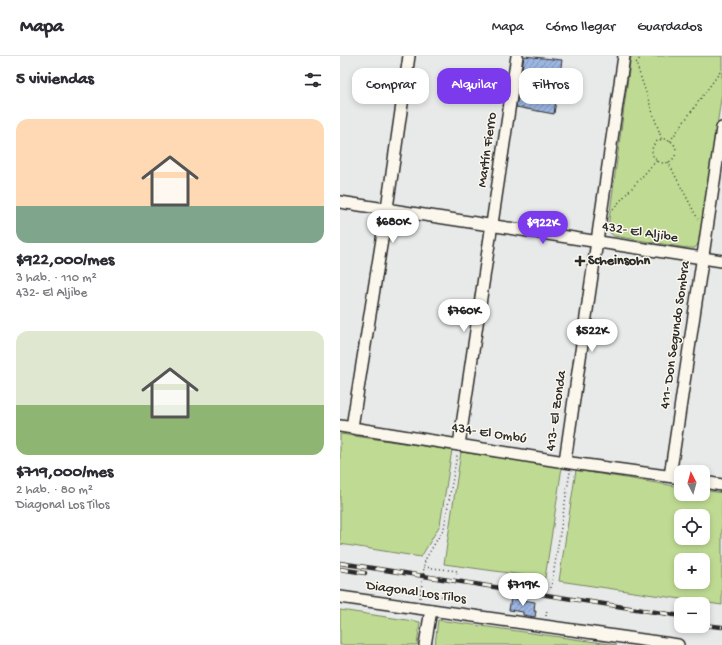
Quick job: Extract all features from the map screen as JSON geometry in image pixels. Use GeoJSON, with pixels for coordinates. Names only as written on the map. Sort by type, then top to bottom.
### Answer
{"type":"FeatureCollection","features":[{"type":"Feature","properties":{"kind":"street"},"geometry":{"type":"LineString","coordinates":[[352,428],[387,208],[409,56]]}},
{"type":"Feature","properties":{"kind":"street","name":"Martín Fierro"},"geometry":{"type":"LineString","coordinates":[[459,445],[517,56]]}},
{"type":"Feature","properties":{"kind":"street","name":"413- El Zonda"},"geometry":{"type":"LineString","coordinates":[[568,462],[597,241],[624,56]]}},
{"type":"Feature","properties":{"kind":"street","name":"411- Don Segundo Sombra"},"geometry":{"type":"LineString","coordinates":[[677,465],[702,258],[722,128]]}},
{"type":"Feature","properties":{"kind":"street","name":"432- El Aljibe"},"geometry":{"type":"LineString","coordinates":[[340,202],[387,208],[722,261]]}},
{"type":"Feature","properties":{"kind":"street","name":"434- El Ombú"},"geometry":{"type":"LineString","coordinates":[[340,426],[568,462],[674,477]]}},
{"type":"Feature","properties":{"kind":"street"},"geometry":{"type":"LineString","coordinates":[[710,483],[722,485]]}},
{"type":"Feature","properties":{"kind":"street","name":"Diagonal Los Tilos"},"geometry":{"type":"LineString","coordinates":[[340,597],[633,642],[678,645]]}},
{"type":"Feature","properties":{"kind":"street"},"geometry":{"type":"LineString","coordinates":[[425,645],[431,610]]}},
{"type":"Feature","properties":{"kind":"path"},"geometry":{"type":"LineString","coordinates":[[642,56],[636,63],[662,140]]}},
{"type":"Feature","properties":{"kind":"path"},"geometry":{"type":"LineString","coordinates":[[670,141],[720,72],[722,72]]}},
{"type":"Feature","properties":{"kind":"path"},"geometry":{"type":"LineString","coordinates":[[657,160],[652,150],[656,143],[662,140],[670,141],[676,150],[674,157],[668,162]]}},
{"type":"Feature","properties":{"kind":"path"},"geometry":{"type":"LineString","coordinates":[[600,223],[657,160]]}},
{"type":"Feature","properties":{"kind":"path"},"geometry":{"type":"LineString","coordinates":[[657,160],[668,162]]}},
{"type":"Feature","properties":{"kind":"path"},"geometry":{"type":"LineString","coordinates":[[668,162],[706,234]]}},
{"type":"Feature","properties":{"kind":"path"},"geometry":{"type":"LineString","coordinates":[[417,608],[421,593],[425,560],[444,528],[459,445]]}},
{"type":"Feature","properties":{"kind":"path"},"geometry":{"type":"LineString","coordinates":[[551,588],[568,462]]}},
{"type":"Feature","properties":{"kind":"path"},"geometry":{"type":"LineString","coordinates":[[424,567],[458,571],[457,574]]}},
{"type":"Feature","properties":{"kind":"path"},"geometry":{"type":"LineString","coordinates":[[421,593],[454,598],[455,595]]}},
{"type":"Feature","properties":{"kind":"green space"},"geometry":{"type":"Polygon","coordinates":[[[631,56],[722,56],[722,92],[700,241],[695,248],[614,236],[610,233],[608,227],[631,56]]]}},
{"type":"Feature","properties":{"kind":"green space"},"geometry":{"type":"Polygon","coordinates":[[[340,434],[452,450],[440,525],[421,557],[340,544],[340,434]]]}},
{"type":"Feature","properties":{"kind":"green space"},"geometry":{"type":"Polygon","coordinates":[[[461,452],[562,467],[545,578],[444,564],[461,452]]]}},
{"type":"Feature","properties":{"kind":"green space"},"geometry":{"type":"Polygon","coordinates":[[[576,470],[674,486],[674,501],[710,501],[710,491],[722,493],[722,605],[710,603],[710,597],[674,598],[559,581],[576,470]]]}},
{"type":"Feature","properties":{"kind":"green space"},"geometry":{"type":"Polygon","coordinates":[[[340,610],[420,622],[417,645],[340,645],[340,610]]]}},
{"type":"Feature","properties":{"kind":"green space"},"geometry":{"type":"Polygon","coordinates":[[[438,620],[617,645],[435,645],[438,620]]]}},
{"type":"Feature","properties":{"kind":"building"},"geometry":{"type":"Polygon","coordinates":[[[524,56],[562,60],[561,68],[522,68],[524,56]]]}},
{"type":"Feature","properties":{"kind":"building"},"geometry":{"type":"Polygon","coordinates":[[[519,88],[519,104],[555,104],[554,114],[516,107],[519,88]]]}},
{"type":"Feature","properties":{"kind":"building"},"geometry":{"type":"Polygon","coordinates":[[[511,598],[535,602],[535,617],[523,615],[523,612],[509,610],[511,598]]]}},
{"type":"Feature","properties":{"kind":"railway"},"geometry":{"type":"LineString","coordinates":[[340,563],[674,615]]}},
{"type":"Feature","properties":{"kind":"railway"},"geometry":{"type":"LineString","coordinates":[[340,569],[365,573]]}},
{"type":"Feature","properties":{"kind":"railway"},"geometry":{"type":"LineString","coordinates":[[710,626],[722,627]]}},
{"type":"Feature","properties":{"kind":"place","name":"Scheinsohn"},"geometry":{"type":"Point","coordinates":[580,261]}}]}
